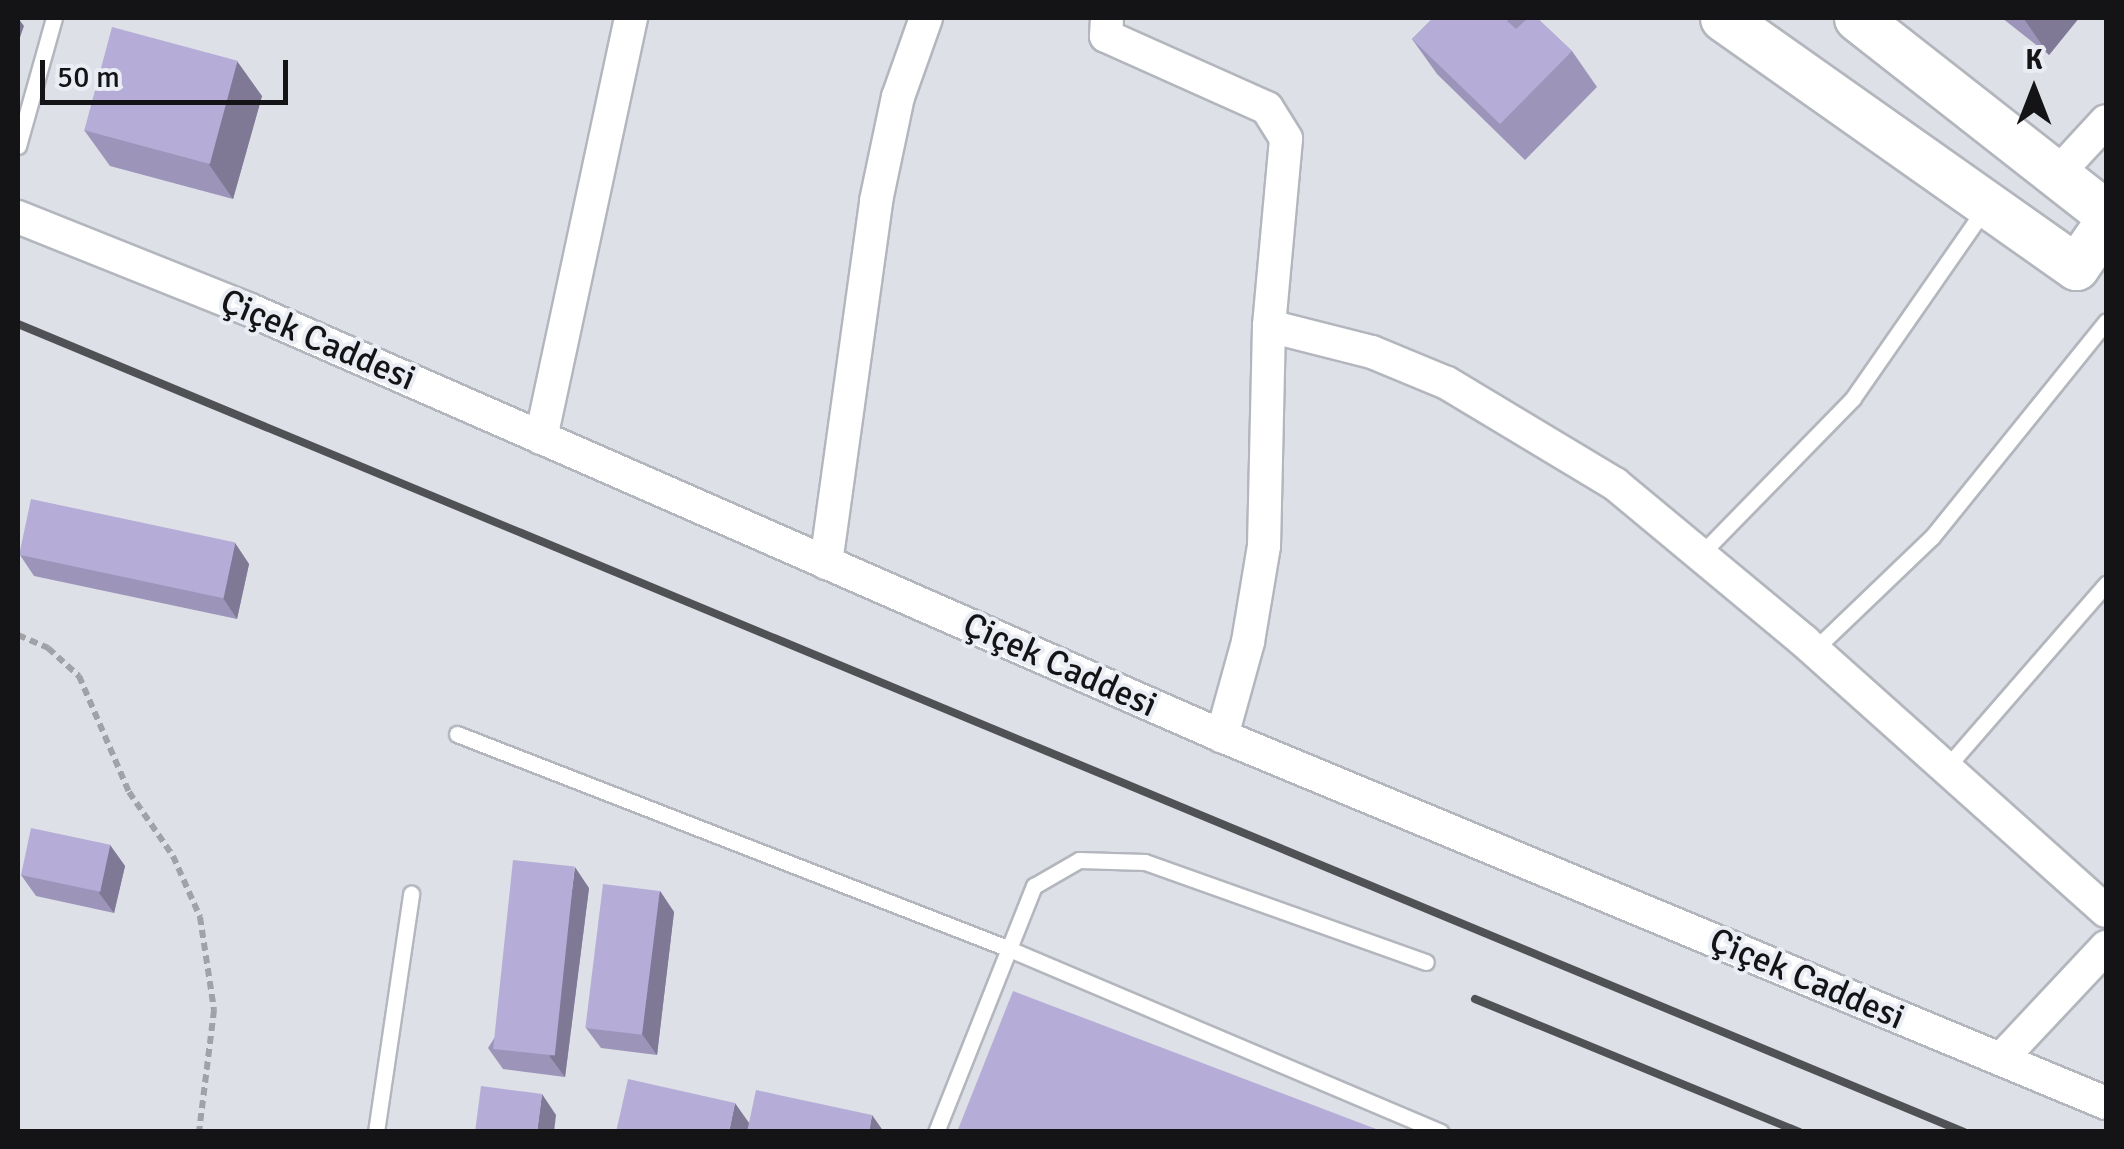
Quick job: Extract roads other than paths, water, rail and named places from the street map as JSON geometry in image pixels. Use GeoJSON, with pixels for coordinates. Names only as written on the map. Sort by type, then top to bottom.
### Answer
{"type":"FeatureCollection","features":[{"type":"Feature","properties":{"kind":"street"},"geometry":{"type":"LineString","coordinates":[[541,438],[631,18]]}},
{"type":"Feature","properties":{"kind":"street"},"geometry":{"type":"LineString","coordinates":[[826,562],[876,201],[898,97],[926,18]]}},
{"type":"Feature","properties":{"kind":"street"},"geometry":{"type":"LineString","coordinates":[[1107,18],[1106,36],[1267,108],[1280,122],[1286,138],[1269,326],[1264,546],[1248,642],[1222,736]]}},
{"type":"Feature","properties":{"kind":"street"},"geometry":{"type":"LineString","coordinates":[[1724,18],[1985,208],[2091,276],[2106,224]]}},
{"type":"Feature","properties":{"kind":"street"},"geometry":{"type":"LineString","coordinates":[[1857,18],[2106,213]]}},
{"type":"Feature","properties":{"kind":"street"},"geometry":{"type":"LineString","coordinates":[[2058,172],[2106,121]]}},
{"type":"Feature","properties":{"kind":"street","name":"Çiçek Caddesi"},"geometry":{"type":"LineString","coordinates":[[18,217],[541,438],[1222,736],[2106,1103]]}},
{"type":"Feature","properties":{"kind":"street"},"geometry":{"type":"LineString","coordinates":[[1269,326],[1372,352],[1482,400],[1615,484],[1814,650],[2106,911]]}},
{"type":"Feature","properties":{"kind":"street"},"geometry":{"type":"LineString","coordinates":[[2001,1059],[2106,947]]}},
{"type":"Feature","properties":{"kind":"lane"},"geometry":{"type":"LineString","coordinates":[[18,146],[54,18]]}},
{"type":"Feature","properties":{"kind":"lane"},"geometry":{"type":"LineString","coordinates":[[1700,555],[1853,398],[1985,208]]}},
{"type":"Feature","properties":{"kind":"lane"},"geometry":{"type":"LineString","coordinates":[[1814,650],[1932,537],[2106,321]]}},
{"type":"Feature","properties":{"kind":"lane"},"geometry":{"type":"LineString","coordinates":[[1946,768],[2106,584]]}},
{"type":"Feature","properties":{"kind":"lane"},"geometry":{"type":"LineString","coordinates":[[457,734],[1006,948],[1441,1132]]}},
{"type":"Feature","properties":{"kind":"lane"},"geometry":{"type":"LineString","coordinates":[[936,1132],[1006,948],[1034,886],[1078,860],[1124,857],[1426,962]]}},
{"type":"Feature","properties":{"kind":"lane"},"geometry":{"type":"LineString","coordinates":[[376,1132],[411,894]]}},
{"type":"Feature","properties":{"kind":"railway"},"geometry":{"type":"LineString","coordinates":[[18,324],[1964,1132]]}},
{"type":"Feature","properties":{"kind":"railway"},"geometry":{"type":"LineString","coordinates":[[1475,999],[1800,1132]]}}]}
